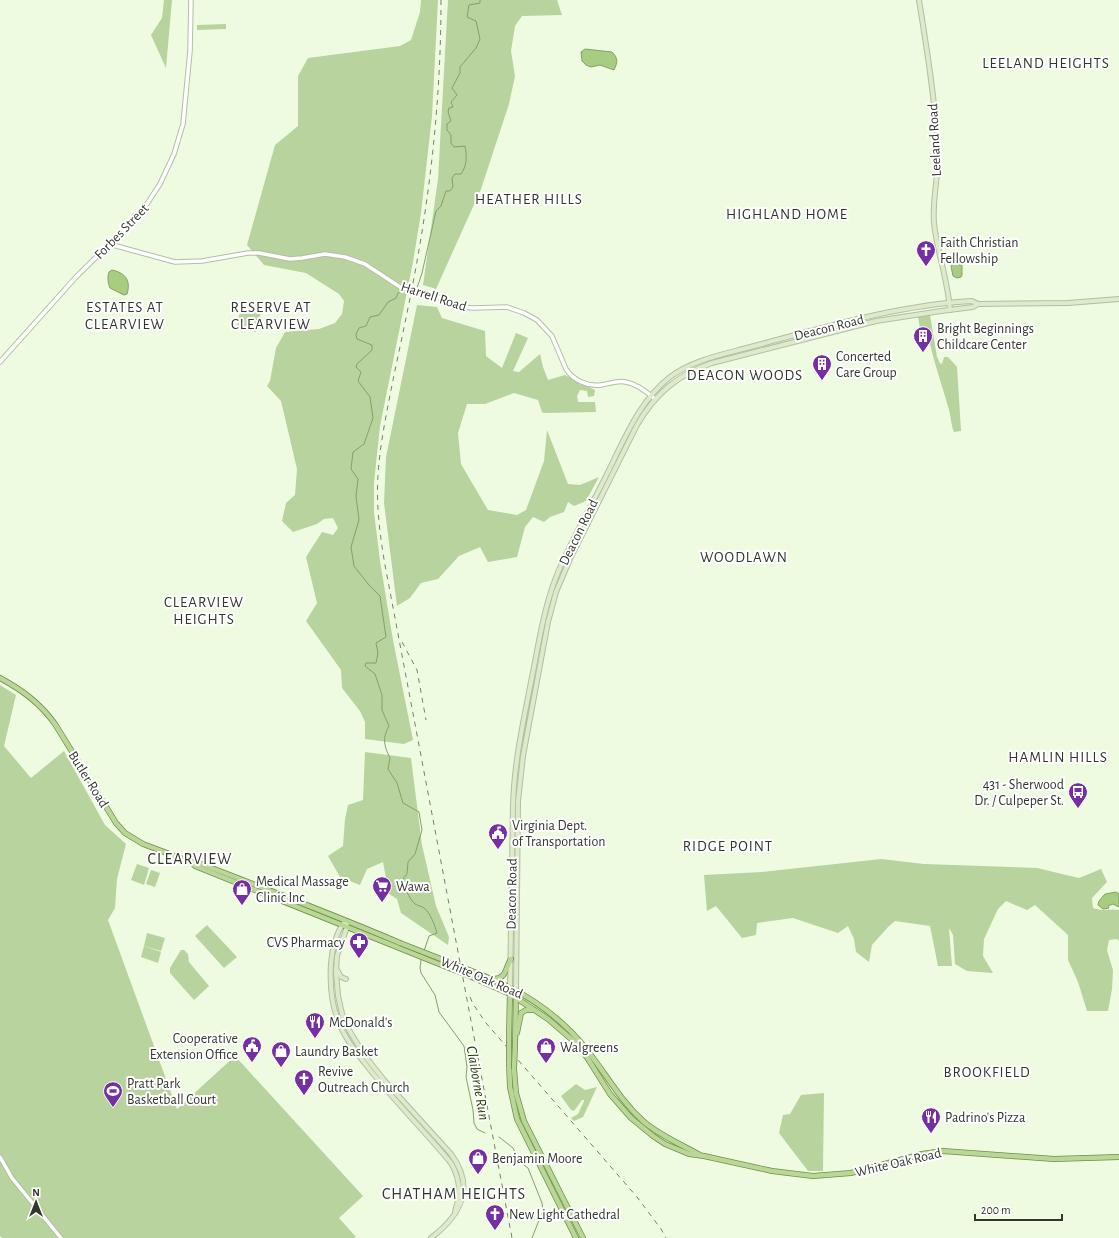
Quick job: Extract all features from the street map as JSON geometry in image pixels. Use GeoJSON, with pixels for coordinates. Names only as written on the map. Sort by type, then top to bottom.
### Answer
{"type":"FeatureCollection","features":[{"type":"Feature","properties":{"kind":"main road","name":"Leeland Road"},"geometry":{"type":"LineString","coordinates":[[919,0],[938,151],[934,222],[950,302]]}},
{"type":"Feature","properties":{"kind":"main road","name":"Deacon Road"},"geometry":{"type":"LineString","coordinates":[[563,1206],[518,1119],[510,1087],[508,1062],[514,777],[546,610],[557,576],[641,408],[660,386],[679,371],[710,358],[874,316],[914,307],[950,302],[972,301],[978,304],[1068,303],[1119,299]]}},
{"type":"Feature","properties":{"kind":"main road"},"geometry":{"type":"LineString","coordinates":[[950,302],[950,310]]}},
{"type":"Feature","properties":{"kind":"main road","name":"Deacon Road"},"geometry":{"type":"LineString","coordinates":[[515,1043],[518,801],[526,739],[550,616],[556,592],[570,559],[637,425],[655,399],[664,390],[682,376],[695,369],[712,363],[876,321],[973,307],[978,304]]}},
{"type":"Feature","properties":{"kind":"main road","name":"Butler Road"},"geometry":{"type":"LineString","coordinates":[[0,678],[25,693],[48,716],[116,823],[125,833],[136,841],[346,920]]}},
{"type":"Feature","properties":{"kind":"main road","name":"Butler Road"},"geometry":{"type":"LineString","coordinates":[[191,862],[194,866],[344,926]]}},
{"type":"Feature","properties":{"kind":"main road"},"geometry":{"type":"LineString","coordinates":[[346,920],[332,956],[332,990],[337,1018],[345,1035],[358,1056],[451,1163],[457,1175],[459,1185],[455,1213]]}},
{"type":"Feature","properties":{"kind":"main road","name":"White Oak Road"},"geometry":{"type":"LineString","coordinates":[[346,920],[510,986],[543,1007],[570,1030],[590,1054],[628,1106],[643,1121],[668,1138],[704,1156]]}},
{"type":"Feature","properties":{"kind":"main road"},"geometry":{"type":"LineString","coordinates":[[344,926],[336,966],[337,991],[344,1022],[362,1052],[384,1080],[456,1161],[461,1172],[464,1189],[462,1202],[446,1227],[431,1238]]}},
{"type":"Feature","properties":{"kind":"main road","name":"White Oak Road"},"geometry":{"type":"LineString","coordinates":[[344,926],[483,981],[516,997],[538,1011],[577,1044],[610,1094],[638,1125],[665,1144],[689,1154],[772,1171],[813,1176],[832,1176],[861,1172],[922,1154],[943,1152],[1049,1159],[1119,1157]]}},
{"type":"Feature","properties":{"kind":"main road"},"geometry":{"type":"LineString","coordinates":[[492,979],[501,978],[505,975],[507,965],[511,959]]}},
{"type":"Feature","properties":{"kind":"main road"},"geometry":{"type":"LineString","coordinates":[[336,966],[340,976],[346,979],[340,982],[337,991]]}},
{"type":"Feature","properties":{"kind":"main road"},"geometry":{"type":"LineString","coordinates":[[538,1011],[529,1009],[521,1013],[515,1043],[514,1069],[516,1093],[524,1121],[576,1238]]}},
{"type":"Feature","properties":{"kind":"main road"},"geometry":{"type":"LineString","coordinates":[[563,1206],[583,1238]]}},
{"type":"Feature","properties":{"kind":"street","name":"Forbes Street"},"geometry":{"type":"LineString","coordinates":[[0,362],[76,277],[130,224],[148,204],[168,169],[178,143],[185,112],[190,51],[191,0]]}},
{"type":"Feature","properties":{"kind":"street","name":"Harrell Road"},"geometry":{"type":"LineString","coordinates":[[109,244],[167,260],[180,262],[202,261],[248,253],[259,253],[290,259],[325,254],[336,255],[365,264],[400,286],[469,308],[507,307],[524,313],[537,320],[552,336],[566,369],[569,374],[577,380],[594,385],[625,382],[642,389],[655,399]]}},
{"type":"Feature","properties":{"kind":"street"},"geometry":{"type":"LineString","coordinates":[[0,1157],[12,1178],[61,1238]]}},
{"type":"Feature","properties":{"kind":"shaded area"},"geometry":{"type":"Polygon","coordinates":[[[164,0],[172,0],[166,68],[151,35],[162,18],[164,0]]]}},
{"type":"Feature","properties":{"kind":"shaded area"},"geometry":{"type":"Polygon","coordinates":[[[421,0],[438,0],[432,116],[421,213],[413,262],[380,426],[374,483],[374,512],[380,561],[393,640],[413,740],[404,744],[365,739],[365,722],[360,711],[342,688],[341,670],[306,621],[317,603],[306,557],[322,532],[333,535],[338,528],[333,518],[324,519],[317,524],[293,532],[282,521],[286,503],[295,495],[297,469],[281,401],[267,386],[270,381],[276,348],[285,332],[319,329],[335,323],[342,314],[344,301],[339,294],[306,273],[264,265],[247,245],[275,145],[298,126],[298,76],[308,58],[400,46],[411,40],[420,12],[421,0]]]}},
{"type":"Feature","properties":{"kind":"shaded area"},"geometry":{"type":"Polygon","coordinates":[[[448,0],[557,0],[562,15],[522,16],[515,26],[511,51],[515,76],[509,104],[481,189],[436,289],[423,285],[438,179],[448,0]]]}},
{"type":"Feature","properties":{"kind":"shaded area"},"geometry":{"type":"Polygon","coordinates":[[[226,24],[226,29],[197,30],[197,25],[226,24]]]}},
{"type":"Feature","properties":{"kind":"shaded area"},"geometry":{"type":"Polygon","coordinates":[[[585,49],[612,52],[617,60],[614,70],[600,65],[591,67],[586,65],[582,61],[581,52],[585,49]]]}},
{"type":"Feature","properties":{"kind":"shaded area"},"geometry":{"type":"Polygon","coordinates":[[[953,264],[962,265],[961,277],[957,278],[953,276],[951,266],[953,264]]]}},
{"type":"Feature","properties":{"kind":"shaded area"},"geometry":{"type":"Polygon","coordinates":[[[112,270],[124,275],[128,281],[127,294],[124,295],[110,288],[108,276],[109,272],[112,270]]]}},
{"type":"Feature","properties":{"kind":"shaded area"},"geometry":{"type":"Polygon","coordinates":[[[242,300],[259,302],[261,305],[262,308],[256,332],[237,327],[242,300]]]}},
{"type":"Feature","properties":{"kind":"shaded area"},"geometry":{"type":"Polygon","coordinates":[[[417,305],[437,307],[442,318],[485,331],[486,356],[502,368],[516,333],[528,338],[513,371],[519,372],[540,354],[548,380],[565,375],[595,390],[594,396],[588,397],[587,391],[580,390],[577,396],[578,402],[595,402],[596,412],[544,413],[542,412],[538,400],[514,393],[485,404],[467,404],[458,433],[461,464],[488,510],[517,515],[526,510],[544,461],[547,430],[568,484],[580,485],[599,477],[586,501],[574,506],[568,502],[564,512],[550,517],[544,522],[533,517],[525,527],[517,557],[488,562],[480,547],[459,556],[438,579],[421,583],[410,598],[397,606],[384,503],[386,457],[417,305]]]}},
{"type":"Feature","properties":{"kind":"shaded area"},"geometry":{"type":"Polygon","coordinates":[[[930,315],[937,357],[940,363],[942,364],[944,357],[948,357],[957,367],[961,431],[954,432],[930,344],[923,345],[918,317],[930,315]]]}},
{"type":"Feature","properties":{"kind":"shaded area"},"geometry":{"type":"Polygon","coordinates":[[[619,453],[612,471],[567,562],[582,528],[619,453]]]}},
{"type":"Feature","properties":{"kind":"shaded area"},"geometry":{"type":"Polygon","coordinates":[[[536,671],[532,698],[520,759],[525,723],[536,671]]]}},
{"type":"Feature","properties":{"kind":"shaded area"},"geometry":{"type":"Polygon","coordinates":[[[0,685],[16,695],[4,746],[31,778],[64,751],[105,825],[126,844],[117,879],[115,908],[108,920],[177,1109],[235,1056],[363,1196],[339,1218],[356,1237],[2,1238],[0,1236],[0,685]]]}},
{"type":"Feature","properties":{"kind":"shaded area"},"geometry":{"type":"Polygon","coordinates":[[[365,752],[411,758],[422,845],[436,906],[449,937],[448,945],[401,913],[397,899],[383,890],[386,878],[383,862],[367,869],[360,885],[340,877],[328,856],[343,846],[345,819],[348,805],[363,800],[365,752]]]}},
{"type":"Feature","properties":{"kind":"shaded area"},"geometry":{"type":"Polygon","coordinates":[[[881,859],[924,864],[1037,868],[1079,878],[1101,869],[1107,882],[1092,898],[1093,908],[1101,910],[1119,910],[1119,941],[1117,939],[1109,940],[1107,950],[1113,970],[1112,989],[1108,1011],[1087,1011],[1078,982],[1068,960],[1068,935],[1035,905],[1027,910],[1006,901],[998,909],[984,939],[983,956],[993,973],[967,971],[955,964],[953,935],[949,928],[952,966],[938,966],[930,926],[895,921],[872,945],[869,962],[856,952],[854,939],[848,926],[838,933],[793,918],[757,923],[756,935],[742,938],[716,906],[707,911],[704,875],[762,872],[881,859]]]}},
{"type":"Feature","properties":{"kind":"shaded area"},"geometry":{"type":"Polygon","coordinates":[[[137,864],[149,868],[144,885],[131,880],[137,864]]]}},
{"type":"Feature","properties":{"kind":"shaded area"},"geometry":{"type":"Polygon","coordinates":[[[151,870],[160,873],[155,887],[146,884],[151,870]]]}},
{"type":"Feature","properties":{"kind":"shaded area"},"geometry":{"type":"Polygon","coordinates":[[[1116,892],[1119,894],[1119,907],[1113,904],[1108,906],[1109,908],[1103,909],[1098,905],[1099,901],[1105,894],[1116,892]]]}},
{"type":"Feature","properties":{"kind":"shaded area"},"geometry":{"type":"Polygon","coordinates":[[[207,925],[237,957],[224,968],[195,936],[207,925]]]}},
{"type":"Feature","properties":{"kind":"shaded area"},"geometry":{"type":"Polygon","coordinates":[[[147,933],[165,938],[161,951],[144,946],[147,933]]]}},
{"type":"Feature","properties":{"kind":"shaded area"},"geometry":{"type":"Polygon","coordinates":[[[144,946],[161,952],[158,963],[141,957],[144,946]]]}},
{"type":"Feature","properties":{"kind":"shaded area"},"geometry":{"type":"Polygon","coordinates":[[[181,950],[184,950],[188,954],[189,962],[209,986],[194,1000],[170,973],[170,968],[181,950]]]}},
{"type":"Feature","properties":{"kind":"shaded area"},"geometry":{"type":"Polygon","coordinates":[[[576,1084],[585,1090],[597,1087],[583,1117],[574,1121],[571,1118],[578,1114],[584,1100],[582,1100],[574,1111],[571,1110],[561,1096],[576,1084]]]}},
{"type":"Feature","properties":{"kind":"shaded area"},"geometry":{"type":"Polygon","coordinates":[[[824,1093],[823,1171],[808,1171],[779,1133],[783,1115],[790,1114],[801,1095],[824,1093]]]}},
{"type":"Feature","properties":{"kind":"waterway","name":"Claiborne Run"},"geometry":{"type":"LineString","coordinates":[[417,288],[422,273],[436,211],[441,206],[446,191],[450,191],[453,187],[452,178],[455,174],[461,174],[465,164],[465,146],[454,147],[451,143],[451,135],[447,130],[447,124],[451,121],[448,112],[449,108],[453,107],[451,102],[457,95],[452,88],[460,73],[460,67],[476,48],[480,39],[476,21],[467,17],[469,5],[480,3],[480,0]]}},
{"type":"Feature","properties":{"kind":"waterway","name":"Claiborne Run"},"geometry":{"type":"LineString","coordinates":[[403,290],[398,293],[396,298],[388,302],[379,315],[370,317],[366,326],[359,328],[356,334],[357,339],[372,345],[372,350],[357,364],[356,367],[361,372],[358,381],[370,397],[373,418],[364,444],[353,452],[351,469],[358,479],[356,496],[359,520],[351,547],[354,566],[380,596],[386,637],[376,643],[378,653],[376,663],[366,663],[365,666],[375,674],[382,695],[382,710],[389,726],[385,734],[385,746],[390,758],[388,769],[397,783],[403,803],[419,812],[422,830],[415,854],[408,862],[407,874],[403,879],[411,899],[415,904],[426,910],[434,923],[437,933],[429,936],[424,951]]}},
{"type":"Feature","properties":{"kind":"waterway","name":"Claiborne Run"},"geometry":{"type":"LineString","coordinates":[[421,960],[421,973],[435,995],[439,1012],[464,1046],[467,1067],[466,1077],[473,1110],[474,1123],[477,1129],[485,1133]]}},
{"type":"Feature","properties":{"kind":"waterway","name":"Claiborne Run"},"geometry":{"type":"LineString","coordinates":[[499,1137],[513,1148],[520,1162],[528,1168],[542,1203],[543,1210],[532,1238]]}},
{"type":"Feature","properties":{"kind":"railway"},"geometry":{"type":"LineString","coordinates":[[441,0],[441,34],[437,101],[427,201],[416,267],[382,439],[378,475],[378,509],[385,565],[512,1238]]}},
{"type":"Feature","properties":{"kind":"railway"},"geometry":{"type":"LineString","coordinates":[[402,642],[417,670],[426,720]]}},
{"type":"Feature","properties":{"kind":"railway"},"geometry":{"type":"LineString","coordinates":[[470,997],[486,1023],[637,1197],[666,1238]]}},
{"type":"Feature","properties":{"kind":"place","name":"Faith Christian Fellowship"},"geometry":{"type":"Point","coordinates":[926,267]}},
{"type":"Feature","properties":{"kind":"place","name":"Bright Beginnings Childcare Center"},"geometry":{"type":"Point","coordinates":[923,353]}},
{"type":"Feature","properties":{"kind":"place","name":"Concerted Care Group"},"geometry":{"type":"Point","coordinates":[822,381]}},
{"type":"Feature","properties":{"kind":"place","name":"431 - Sherwood Dr. / Culpeper St."},"geometry":{"type":"Point","coordinates":[1078,809]}},
{"type":"Feature","properties":{"kind":"place","name":"Virginia Dept. of Transportation"},"geometry":{"type":"Point","coordinates":[498,850]}},
{"type":"Feature","properties":{"kind":"place","name":"Wawa"},"geometry":{"type":"Point","coordinates":[382,903]}},
{"type":"Feature","properties":{"kind":"place","name":"Medical Massage Clinic Inc"},"geometry":{"type":"Point","coordinates":[242,906]}},
{"type":"Feature","properties":{"kind":"place","name":"CVS Pharmacy"},"geometry":{"type":"Point","coordinates":[359,959]}},
{"type":"Feature","properties":{"kind":"place","name":"McDonald's"},"geometry":{"type":"Point","coordinates":[315,1039]}},
{"type":"Feature","properties":{"kind":"place","name":"Cooperative Extension Office"},"geometry":{"type":"Point","coordinates":[252,1063]}},
{"type":"Feature","properties":{"kind":"place","name":"Walgreens"},"geometry":{"type":"Point","coordinates":[546,1064]}},
{"type":"Feature","properties":{"kind":"place","name":"Laundry Basket"},"geometry":{"type":"Point","coordinates":[281,1068]}},
{"type":"Feature","properties":{"kind":"place","name":"Revive Outreach Church"},"geometry":{"type":"Point","coordinates":[304,1096]}},
{"type":"Feature","properties":{"kind":"place","name":"Pratt Park Basketball Court"},"geometry":{"type":"Point","coordinates":[113,1108]}},
{"type":"Feature","properties":{"kind":"place","name":"Padrino's Pizza"},"geometry":{"type":"Point","coordinates":[931,1134]}},
{"type":"Feature","properties":{"kind":"place","name":"Benjamin Moore"},"geometry":{"type":"Point","coordinates":[478,1175]}},
{"type":"Feature","properties":{"kind":"place","name":"New Light Cathedral"},"geometry":{"type":"Point","coordinates":[495,1231]}},
{"type":"Feature","properties":{"kind":"district","name":"LEELAND HEIGHTS"},"geometry":{"type":"Point","coordinates":[1046,63]}},
{"type":"Feature","properties":{"kind":"district","name":"HEATHER HILLS"},"geometry":{"type":"Point","coordinates":[529,199]}},
{"type":"Feature","properties":{"kind":"district","name":"HIGHLAND HOME"},"geometry":{"type":"Point","coordinates":[787,214]}},
{"type":"Feature","properties":{"kind":"district","name":"ESTATES AT CLEARVIEW"},"geometry":{"type":"Point","coordinates":[125,316]}},
{"type":"Feature","properties":{"kind":"district","name":"RESERVE AT CLEARVIEW"},"geometry":{"type":"Point","coordinates":[271,316]}},
{"type":"Feature","properties":{"kind":"district","name":"DEACON WOODS"},"geometry":{"type":"Point","coordinates":[745,375]}},
{"type":"Feature","properties":{"kind":"district","name":"WOODLAWN"},"geometry":{"type":"Point","coordinates":[744,557]}},
{"type":"Feature","properties":{"kind":"district","name":"CLEARVIEW HEIGHTS"},"geometry":{"type":"Point","coordinates":[204,610]}},
{"type":"Feature","properties":{"kind":"district","name":"HAMLIN HILLS"},"geometry":{"type":"Point","coordinates":[1058,757]}},
{"type":"Feature","properties":{"kind":"district","name":"RIDGE POINT"},"geometry":{"type":"Point","coordinates":[728,846]}},
{"type":"Feature","properties":{"kind":"district","name":"CLEARVIEW"},"geometry":{"type":"Point","coordinates":[190,858]}},
{"type":"Feature","properties":{"kind":"district","name":"BROOKFIELD"},"geometry":{"type":"Point","coordinates":[987,1072]}},
{"type":"Feature","properties":{"kind":"district","name":"CHATHAM HEIGHTS"},"geometry":{"type":"Point","coordinates":[454,1193]}}]}
